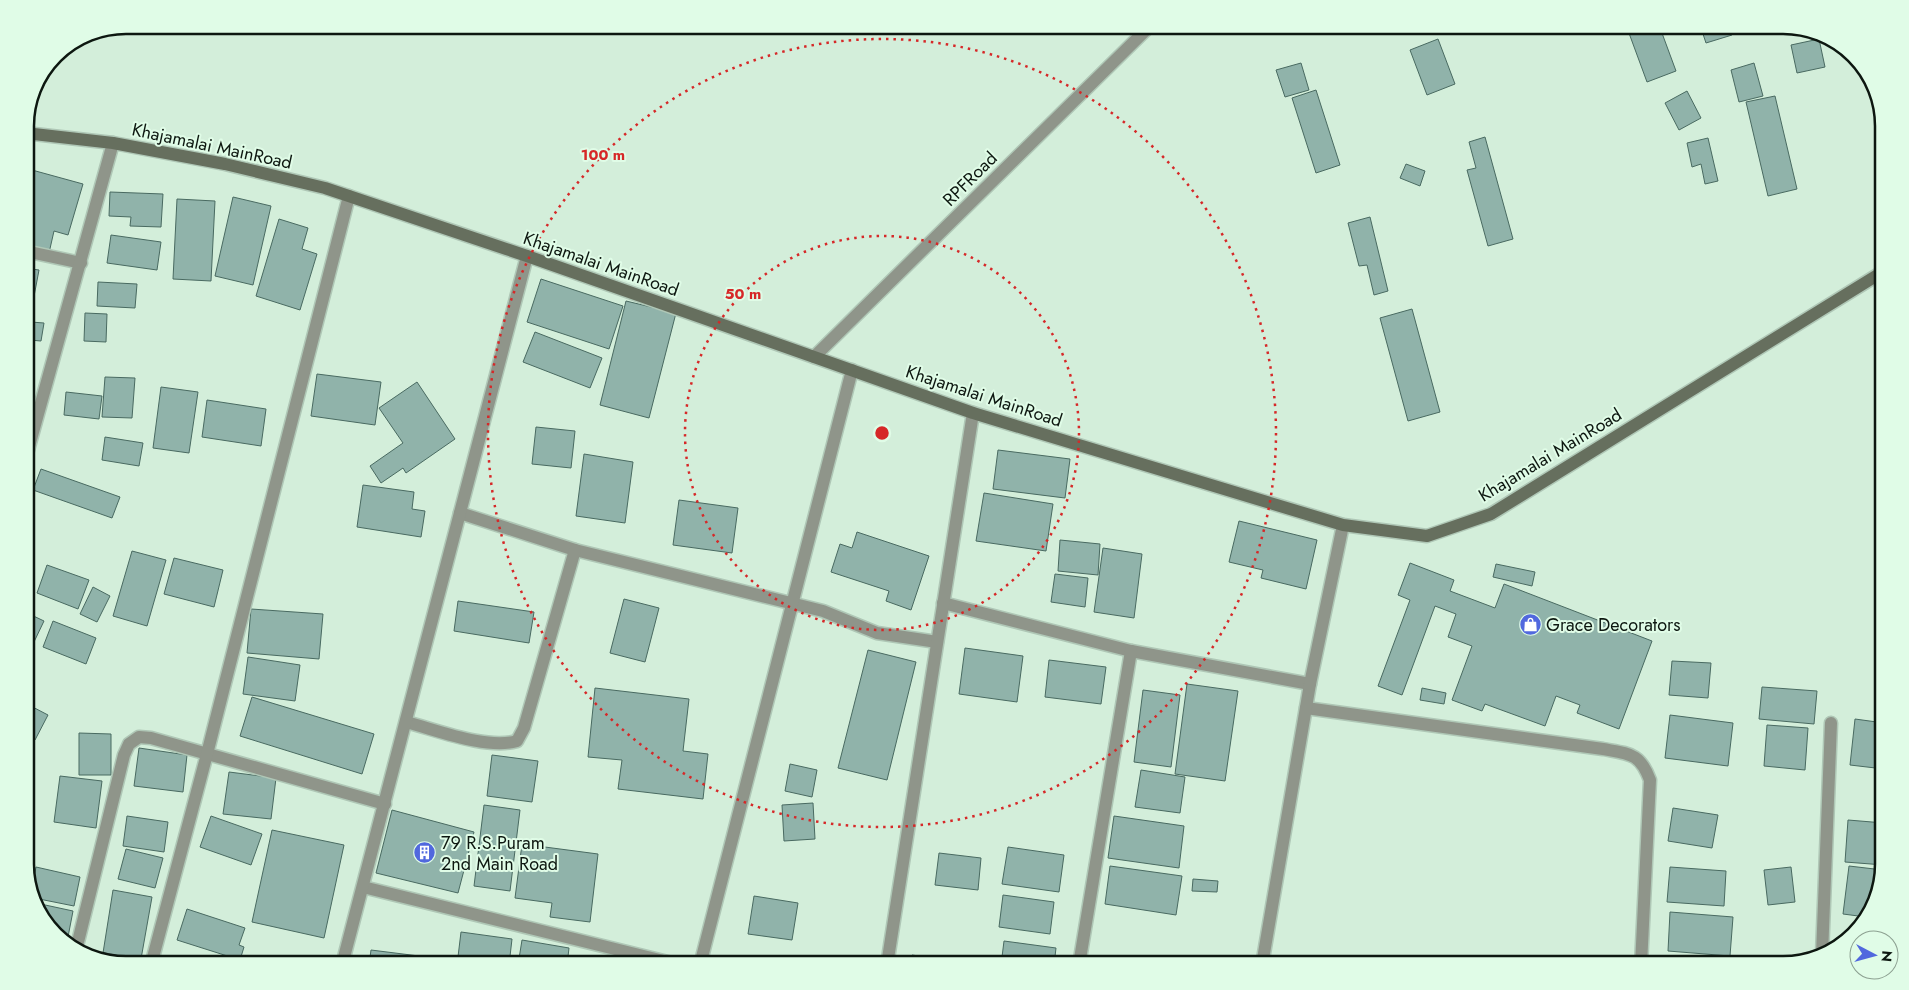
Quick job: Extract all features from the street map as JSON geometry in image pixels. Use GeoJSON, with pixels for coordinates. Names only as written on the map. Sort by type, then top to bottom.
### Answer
{"type":"FeatureCollection","features":[{"type":"Feature","properties":{"kind":"main road","name":"Khajamalai MainRoad"},"geometry":{"type":"LineString","coordinates":[[34,134],[113,143],[225,164],[349,196],[527,256],[973,413],[1343,525],[1428,536],[1491,514],[1875,277]]}},
{"type":"Feature","properties":{"kind":"street","name":"RPFRoad"},"geometry":{"type":"LineString","coordinates":[[814,357],[1142,34]]}},
{"type":"Feature","properties":{"kind":"street"},"geometry":{"type":"LineString","coordinates":[[34,429],[113,143]]}},
{"type":"Feature","properties":{"kind":"street"},"geometry":{"type":"LineString","coordinates":[[153,956],[207,754],[349,196]]}},
{"type":"Feature","properties":{"kind":"street"},"geometry":{"type":"LineString","coordinates":[[34,254],[81,263]]}},
{"type":"Feature","properties":{"kind":"street"},"geometry":{"type":"LineString","coordinates":[[345,956],[527,256]]}},
{"type":"Feature","properties":{"kind":"street"},"geometry":{"type":"LineString","coordinates":[[702,956],[852,370]]}},
{"type":"Feature","properties":{"kind":"street"},"geometry":{"type":"LineString","coordinates":[[888,956],[973,413]]}},
{"type":"Feature","properties":{"kind":"street"},"geometry":{"type":"LineString","coordinates":[[460,513],[575,550],[823,611],[877,633],[938,642]]}},
{"type":"Feature","properties":{"kind":"street"},"geometry":{"type":"LineString","coordinates":[[1264,956],[1310,684],[1343,525]]}},
{"type":"Feature","properties":{"kind":"street"},"geometry":{"type":"LineString","coordinates":[[406,722],[484,742],[504,745],[516,741],[524,728],[575,550]]}},
{"type":"Feature","properties":{"kind":"street"},"geometry":{"type":"LineString","coordinates":[[943,603],[1131,651],[1310,684]]}},
{"type":"Feature","properties":{"kind":"street"},"geometry":{"type":"LineString","coordinates":[[1080,956],[1131,651]]}},
{"type":"Feature","properties":{"kind":"street"},"geometry":{"type":"LineString","coordinates":[[1306,708],[1603,749],[1629,754],[1644,764],[1650,780],[1641,956]]}},
{"type":"Feature","properties":{"kind":"street"},"geometry":{"type":"LineString","coordinates":[[1822,947],[1831,723]]}},
{"type":"Feature","properties":{"kind":"street"},"geometry":{"type":"LineString","coordinates":[[78,943],[128,744],[138,737],[151,738],[384,804]]}},
{"type":"Feature","properties":{"kind":"street"},"geometry":{"type":"LineString","coordinates":[[364,887],[644,956]]}},
{"type":"Feature","properties":{"kind":"building"},"geometry":{"type":"Polygon","coordinates":[[[1629,34],[1662,34],[1676,71],[1647,82],[1629,34]]]}},
{"type":"Feature","properties":{"kind":"building"},"geometry":{"type":"Polygon","coordinates":[[[1703,34],[1732,34],[1732,35],[1706,43],[1703,34]]]}},
{"type":"Feature","properties":{"kind":"building"},"geometry":{"type":"Polygon","coordinates":[[[1438,39],[1455,84],[1427,95],[1410,50],[1438,39]]]}},
{"type":"Feature","properties":{"kind":"building"},"geometry":{"type":"Polygon","coordinates":[[[1815,40],[1820,41],[1825,67],[1797,73],[1791,45],[1815,40]]]}},
{"type":"Feature","properties":{"kind":"building"},"geometry":{"type":"Polygon","coordinates":[[[1301,63],[1309,90],[1285,97],[1276,70],[1301,63]]]}},
{"type":"Feature","properties":{"kind":"building"},"geometry":{"type":"Polygon","coordinates":[[[1754,63],[1763,96],[1739,102],[1731,70],[1754,63]]]}},
{"type":"Feature","properties":{"kind":"building"},"geometry":{"type":"Polygon","coordinates":[[[1316,90],[1340,165],[1316,173],[1292,98],[1316,90]]]}},
{"type":"Feature","properties":{"kind":"building"},"geometry":{"type":"Polygon","coordinates":[[[1687,91],[1701,118],[1679,130],[1665,103],[1687,91]]]}},
{"type":"Feature","properties":{"kind":"building"},"geometry":{"type":"Polygon","coordinates":[[[1775,96],[1797,189],[1768,196],[1746,102],[1775,96]]]}},
{"type":"Feature","properties":{"kind":"building"},"geometry":{"type":"Polygon","coordinates":[[[1485,137],[1513,239],[1488,246],[1467,170],[1476,168],[1469,142],[1485,137]]]}},
{"type":"Feature","properties":{"kind":"building"},"geometry":{"type":"Polygon","coordinates":[[[1708,138],[1718,181],[1705,184],[1701,164],[1692,167],[1687,143],[1708,138]]]}},
{"type":"Feature","properties":{"kind":"building"},"geometry":{"type":"Polygon","coordinates":[[[1406,164],[1425,171],[1420,186],[1400,178],[1406,164]]]}},
{"type":"Feature","properties":{"kind":"building"},"geometry":{"type":"Polygon","coordinates":[[[34,171],[83,184],[68,235],[54,231],[49,253],[34,249],[34,171]]]}},
{"type":"Feature","properties":{"kind":"building"},"geometry":{"type":"Polygon","coordinates":[[[110,192],[163,194],[161,227],[130,226],[131,217],[109,216],[110,192]]]}},
{"type":"Feature","properties":{"kind":"building"},"geometry":{"type":"Polygon","coordinates":[[[233,197],[271,206],[253,285],[215,276],[233,197]]]}},
{"type":"Feature","properties":{"kind":"building"},"geometry":{"type":"Polygon","coordinates":[[[177,199],[215,201],[211,281],[173,279],[177,199]]]}},
{"type":"Feature","properties":{"kind":"building"},"geometry":{"type":"Polygon","coordinates":[[[1370,217],[1388,291],[1374,295],[1367,265],[1359,266],[1348,223],[1370,217]]]}},
{"type":"Feature","properties":{"kind":"building"},"geometry":{"type":"Polygon","coordinates":[[[279,219],[308,228],[302,249],[317,254],[300,310],[256,296],[279,219]]]}},
{"type":"Feature","properties":{"kind":"building"},"geometry":{"type":"Polygon","coordinates":[[[111,235],[161,242],[157,270],[107,263],[111,235]]]}},
{"type":"Feature","properties":{"kind":"building"},"geometry":{"type":"Polygon","coordinates":[[[34,269],[39,270],[34,296],[34,269]]]}},
{"type":"Feature","properties":{"kind":"building"},"geometry":{"type":"Polygon","coordinates":[[[541,279],[623,306],[609,349],[527,322],[541,279]]]}},
{"type":"Feature","properties":{"kind":"building"},"geometry":{"type":"Polygon","coordinates":[[[98,282],[137,284],[135,308],[97,306],[98,282]]]}},
{"type":"Feature","properties":{"kind":"building"},"geometry":{"type":"Polygon","coordinates":[[[626,301],[676,313],[649,418],[600,405],[626,301]]]}},
{"type":"Feature","properties":{"kind":"building"},"geometry":{"type":"Polygon","coordinates":[[[1412,309],[1440,412],[1408,421],[1380,318],[1412,309]]]}},
{"type":"Feature","properties":{"kind":"building"},"geometry":{"type":"Polygon","coordinates":[[[85,313],[107,314],[106,342],[84,341],[85,313]]]}},
{"type":"Feature","properties":{"kind":"building"},"geometry":{"type":"Polygon","coordinates":[[[34,322],[44,323],[41,341],[34,340],[34,322]]]}},
{"type":"Feature","properties":{"kind":"building"},"geometry":{"type":"Polygon","coordinates":[[[535,332],[602,358],[590,388],[523,362],[535,332]]]}},
{"type":"Feature","properties":{"kind":"building"},"geometry":{"type":"Polygon","coordinates":[[[317,374],[381,382],[375,425],[311,416],[317,374]]]}},
{"type":"Feature","properties":{"kind":"building"},"geometry":{"type":"Polygon","coordinates":[[[105,377],[135,378],[132,418],[102,417],[105,377]]]}},
{"type":"Feature","properties":{"kind":"building"},"geometry":{"type":"Polygon","coordinates":[[[417,382],[455,439],[406,473],[403,468],[381,483],[370,466],[403,443],[379,408],[417,382]]]}},
{"type":"Feature","properties":{"kind":"building"},"geometry":{"type":"Polygon","coordinates":[[[161,387],[198,392],[189,453],[153,448],[161,387]]]}},
{"type":"Feature","properties":{"kind":"building"},"geometry":{"type":"Polygon","coordinates":[[[66,392],[102,396],[99,419],[64,415],[66,392]]]}},
{"type":"Feature","properties":{"kind":"building"},"geometry":{"type":"Polygon","coordinates":[[[207,400],[266,409],[261,446],[202,437],[207,400]]]}},
{"type":"Feature","properties":{"kind":"building"},"geometry":{"type":"Polygon","coordinates":[[[536,427],[575,431],[571,468],[532,464],[536,427]]]}},
{"type":"Feature","properties":{"kind":"building"},"geometry":{"type":"Polygon","coordinates":[[[105,437],[143,443],[139,466],[102,460],[105,437]]]}},
{"type":"Feature","properties":{"kind":"building"},"geometry":{"type":"Polygon","coordinates":[[[998,450],[1070,459],[1065,498],[993,489],[998,450]]]}},
{"type":"Feature","properties":{"kind":"building"},"geometry":{"type":"Polygon","coordinates":[[[584,454],[633,462],[625,523],[576,516],[584,454]]]}},
{"type":"Feature","properties":{"kind":"building"},"geometry":{"type":"Polygon","coordinates":[[[41,469],[120,497],[112,518],[34,490],[41,469]]]}},
{"type":"Feature","properties":{"kind":"building"},"geometry":{"type":"Polygon","coordinates":[[[363,485],[414,492],[412,509],[425,511],[421,537],[357,527],[363,485]]]}},
{"type":"Feature","properties":{"kind":"building"},"geometry":{"type":"Polygon","coordinates":[[[984,493],[1053,504],[1046,551],[976,541],[984,493]]]}},
{"type":"Feature","properties":{"kind":"building"},"geometry":{"type":"Polygon","coordinates":[[[679,500],[738,508],[732,553],[673,545],[679,500]]]}},
{"type":"Feature","properties":{"kind":"building"},"geometry":{"type":"Polygon","coordinates":[[[1239,521],[1317,540],[1306,589],[1261,578],[1263,570],[1229,562],[1239,521]]]}},
{"type":"Feature","properties":{"kind":"building"},"geometry":{"type":"Polygon","coordinates":[[[857,532],[929,556],[911,610],[886,601],[889,591],[831,572],[840,544],[852,548],[857,532]]]}},
{"type":"Feature","properties":{"kind":"building"},"geometry":{"type":"Polygon","coordinates":[[[1060,540],[1100,544],[1098,575],[1058,571],[1060,540]]]}},
{"type":"Feature","properties":{"kind":"building"},"geometry":{"type":"Polygon","coordinates":[[[1103,548],[1142,554],[1134,618],[1094,612],[1103,548]]]}},
{"type":"Feature","properties":{"kind":"building"},"geometry":{"type":"Polygon","coordinates":[[[132,551],[166,560],[147,626],[113,616],[132,551]]]}},
{"type":"Feature","properties":{"kind":"building"},"geometry":{"type":"Polygon","coordinates":[[[174,558],[223,570],[214,607],[164,594],[174,558]]]}},
{"type":"Feature","properties":{"kind":"building"},"geometry":{"type":"Polygon","coordinates":[[[1410,563],[1454,580],[1450,591],[1495,608],[1504,584],[1652,641],[1619,729],[1577,713],[1580,705],[1556,696],[1545,726],[1485,704],[1482,711],[1452,700],[1472,646],[1448,637],[1456,614],[1435,606],[1402,695],[1378,686],[1410,600],[1398,595],[1410,563]]]}},
{"type":"Feature","properties":{"kind":"building"},"geometry":{"type":"Polygon","coordinates":[[[1496,564],[1535,572],[1532,586],[1493,577],[1496,564]]]}},
{"type":"Feature","properties":{"kind":"building"},"geometry":{"type":"Polygon","coordinates":[[[47,565],[89,580],[78,609],[37,593],[47,565]]]}},
{"type":"Feature","properties":{"kind":"building"},"geometry":{"type":"Polygon","coordinates":[[[1055,574],[1088,578],[1085,607],[1051,602],[1055,574]]]}},
{"type":"Feature","properties":{"kind":"building"},"geometry":{"type":"Polygon","coordinates":[[[93,587],[110,596],[97,622],[80,614],[93,587]]]}},
{"type":"Feature","properties":{"kind":"building"},"geometry":{"type":"Polygon","coordinates":[[[624,599],[659,608],[645,662],[610,653],[624,599]]]}},
{"type":"Feature","properties":{"kind":"building"},"geometry":{"type":"Polygon","coordinates":[[[458,601],[534,612],[529,643],[454,631],[458,601]]]}},
{"type":"Feature","properties":{"kind":"building"},"geometry":{"type":"Polygon","coordinates":[[[251,609],[323,614],[319,659],[247,653],[251,609]]]}},
{"type":"Feature","properties":{"kind":"building"},"geometry":{"type":"Polygon","coordinates":[[[34,616],[44,621],[34,642],[34,616]]]}},
{"type":"Feature","properties":{"kind":"building"},"geometry":{"type":"Polygon","coordinates":[[[53,621],[96,638],[86,664],[43,647],[53,621]]]}},
{"type":"Feature","properties":{"kind":"building"},"geometry":{"type":"Polygon","coordinates":[[[965,648],[1023,656],[1017,702],[959,694],[965,648]]]}},
{"type":"Feature","properties":{"kind":"building"},"geometry":{"type":"Polygon","coordinates":[[[868,650],[916,662],[887,780],[838,768],[868,650]]]}},
{"type":"Feature","properties":{"kind":"building"},"geometry":{"type":"Polygon","coordinates":[[[248,657],[300,665],[295,701],[243,694],[248,657]]]}},
{"type":"Feature","properties":{"kind":"building"},"geometry":{"type":"Polygon","coordinates":[[[1049,660],[1106,667],[1101,704],[1045,697],[1049,660]]]}},
{"type":"Feature","properties":{"kind":"building"},"geometry":{"type":"Polygon","coordinates":[[[1672,661],[1711,663],[1708,698],[1669,695],[1672,661]]]}},
{"type":"Feature","properties":{"kind":"building"},"geometry":{"type":"Polygon","coordinates":[[[1187,684],[1238,691],[1225,781],[1175,774],[1187,684]]]}},
{"type":"Feature","properties":{"kind":"building"},"geometry":{"type":"Polygon","coordinates":[[[1762,687],[1817,691],[1814,724],[1759,719],[1762,687]]]}},
{"type":"Feature","properties":{"kind":"building"},"geometry":{"type":"Polygon","coordinates":[[[595,688],[689,699],[683,751],[708,754],[703,799],[618,789],[622,760],[588,757],[595,688]]]}},
{"type":"Feature","properties":{"kind":"building"},"geometry":{"type":"Polygon","coordinates":[[[1422,688],[1446,693],[1444,704],[1420,700],[1422,688]]]}},
{"type":"Feature","properties":{"kind":"building"},"geometry":{"type":"Polygon","coordinates":[[[1143,690],[1180,695],[1171,767],[1134,762],[1143,690]]]}},
{"type":"Feature","properties":{"kind":"building"},"geometry":{"type":"Polygon","coordinates":[[[252,697],[374,734],[362,774],[240,736],[252,697]]]}},
{"type":"Feature","properties":{"kind":"building"},"geometry":{"type":"Polygon","coordinates":[[[34,708],[48,715],[34,740],[34,708]]]}},
{"type":"Feature","properties":{"kind":"building"},"geometry":{"type":"Polygon","coordinates":[[[1670,715],[1733,723],[1728,766],[1665,758],[1670,715]]]}},
{"type":"Feature","properties":{"kind":"building"},"geometry":{"type":"Polygon","coordinates":[[[1855,719],[1875,722],[1875,768],[1850,765],[1855,719]]]}},
{"type":"Feature","properties":{"kind":"building"},"geometry":{"type":"Polygon","coordinates":[[[1767,725],[1808,728],[1805,770],[1764,766],[1767,725]]]}},
{"type":"Feature","properties":{"kind":"building"},"geometry":{"type":"Polygon","coordinates":[[[79,733],[111,734],[111,775],[79,775],[79,733]]]}},
{"type":"Feature","properties":{"kind":"building"},"geometry":{"type":"Polygon","coordinates":[[[139,748],[187,755],[183,792],[134,786],[139,748]]]}},
{"type":"Feature","properties":{"kind":"building"},"geometry":{"type":"Polygon","coordinates":[[[492,755],[538,761],[532,802],[487,796],[492,755]]]}},
{"type":"Feature","properties":{"kind":"building"},"geometry":{"type":"Polygon","coordinates":[[[790,764],[817,770],[812,797],[785,791],[790,764]]]}},
{"type":"Feature","properties":{"kind":"building"},"geometry":{"type":"Polygon","coordinates":[[[1141,770],[1185,777],[1180,813],[1135,807],[1141,770]]]}},
{"type":"Feature","properties":{"kind":"building"},"geometry":{"type":"Polygon","coordinates":[[[229,772],[276,778],[271,819],[223,814],[229,772]]]}},
{"type":"Feature","properties":{"kind":"building"},"geometry":{"type":"Polygon","coordinates":[[[60,776],[102,781],[96,828],[54,822],[60,776]]]}},
{"type":"Feature","properties":{"kind":"building"},"geometry":{"type":"Polygon","coordinates":[[[813,803],[815,839],[784,841],[782,805],[813,803]]]}},
{"type":"Feature","properties":{"kind":"building"},"geometry":{"type":"Polygon","coordinates":[[[484,805],[520,810],[510,891],[474,886],[484,805]]]}},
{"type":"Feature","properties":{"kind":"building"},"geometry":{"type":"Polygon","coordinates":[[[1673,808],[1718,815],[1712,848],[1668,841],[1673,808]]]}},
{"type":"Feature","properties":{"kind":"building","name":"79 R.S.Puram 2nd Main Road"},"geometry":{"type":"Polygon","coordinates":[[[392,810],[474,832],[458,893],[376,873],[392,810]]]}},
{"type":"Feature","properties":{"kind":"building"},"geometry":{"type":"Polygon","coordinates":[[[127,816],[168,822],[164,852],[123,846],[127,816]]]}},
{"type":"Feature","properties":{"kind":"building"},"geometry":{"type":"Polygon","coordinates":[[[211,816],[262,834],[251,865],[200,847],[211,816]]]}},
{"type":"Feature","properties":{"kind":"building"},"geometry":{"type":"Polygon","coordinates":[[[1114,816],[1184,826],[1179,868],[1108,858],[1114,816]]]}},
{"type":"Feature","properties":{"kind":"building"},"geometry":{"type":"Polygon","coordinates":[[[1848,820],[1875,822],[1875,864],[1845,862],[1848,820]]]}},
{"type":"Feature","properties":{"kind":"building"},"geometry":{"type":"Polygon","coordinates":[[[272,830],[344,845],[324,938],[252,922],[272,830]]]}},
{"type":"Feature","properties":{"kind":"building"},"geometry":{"type":"Polygon","coordinates":[[[522,844],[598,854],[590,922],[550,917],[552,903],[515,898],[522,844]]]}},
{"type":"Feature","properties":{"kind":"building"},"geometry":{"type":"Polygon","coordinates":[[[1008,847],[1064,855],[1059,892],[1002,884],[1008,847]]]}},
{"type":"Feature","properties":{"kind":"building"},"geometry":{"type":"Polygon","coordinates":[[[126,849],[163,858],[155,888],[118,879],[126,849]]]}},
{"type":"Feature","properties":{"kind":"building"},"geometry":{"type":"Polygon","coordinates":[[[939,853],[981,858],[978,890],[935,885],[939,853]]]}},
{"type":"Feature","properties":{"kind":"building"},"geometry":{"type":"Polygon","coordinates":[[[1110,866],[1182,876],[1176,915],[1105,904],[1110,866]]]}},
{"type":"Feature","properties":{"kind":"building"},"geometry":{"type":"Polygon","coordinates":[[[1849,866],[1875,869],[1872,888],[1860,915],[1843,914],[1849,866]]]}},
{"type":"Feature","properties":{"kind":"building"},"geometry":{"type":"Polygon","coordinates":[[[36,867],[80,877],[74,906],[41,899],[35,874],[36,867]]]}},
{"type":"Feature","properties":{"kind":"building"},"geometry":{"type":"Polygon","coordinates":[[[1670,867],[1726,871],[1724,906],[1667,902],[1670,867]]]}},
{"type":"Feature","properties":{"kind":"building"},"geometry":{"type":"Polygon","coordinates":[[[1791,867],[1795,902],[1768,905],[1764,870],[1791,867]]]}},
{"type":"Feature","properties":{"kind":"building"},"geometry":{"type":"Polygon","coordinates":[[[1193,879],[1218,881],[1217,892],[1192,891],[1193,879]]]}},
{"type":"Feature","properties":{"kind":"building"},"geometry":{"type":"Polygon","coordinates":[[[113,890],[152,897],[142,956],[103,953],[113,890]]]}},
{"type":"Feature","properties":{"kind":"building"},"geometry":{"type":"Polygon","coordinates":[[[1003,895],[1054,902],[1050,934],[999,927],[1003,895]]]}},
{"type":"Feature","properties":{"kind":"building"},"geometry":{"type":"Polygon","coordinates":[[[754,896],[798,903],[792,940],[748,934],[754,896]]]}},
{"type":"Feature","properties":{"kind":"building"},"geometry":{"type":"Polygon","coordinates":[[[43,904],[73,911],[68,936],[57,925],[43,904]]]}},
{"type":"Feature","properties":{"kind":"building"},"geometry":{"type":"Polygon","coordinates":[[[187,909],[245,928],[239,945],[244,947],[241,956],[227,956],[177,940],[187,909]]]}},
{"type":"Feature","properties":{"kind":"building"},"geometry":{"type":"Polygon","coordinates":[[[1670,912],[1733,917],[1730,956],[1668,951],[1670,912]]]}},
{"type":"Feature","properties":{"kind":"building"},"geometry":{"type":"Polygon","coordinates":[[[461,932],[512,939],[510,956],[458,956],[461,932]]]}},
{"type":"Feature","properties":{"kind":"building"},"geometry":{"type":"Polygon","coordinates":[[[522,940],[569,948],[568,956],[519,956],[522,940]]]}},
{"type":"Feature","properties":{"kind":"building"},"geometry":{"type":"Polygon","coordinates":[[[1004,941],[1056,948],[1055,956],[1002,956],[1004,941]]]}},
{"type":"Feature","properties":{"kind":"building"},"geometry":{"type":"Polygon","coordinates":[[[371,950],[419,956],[370,956],[371,950]]]}},
{"type":"Feature","properties":{"kind":"place","name":"Grace Decorators"},"geometry":{"type":"Point","coordinates":[1530,625]}},
{"type":"Feature","properties":{"kind":"place","name":"79 R.S.Puram 2nd Main Road"},"geometry":{"type":"Point","coordinates":[425,853]}}]}
